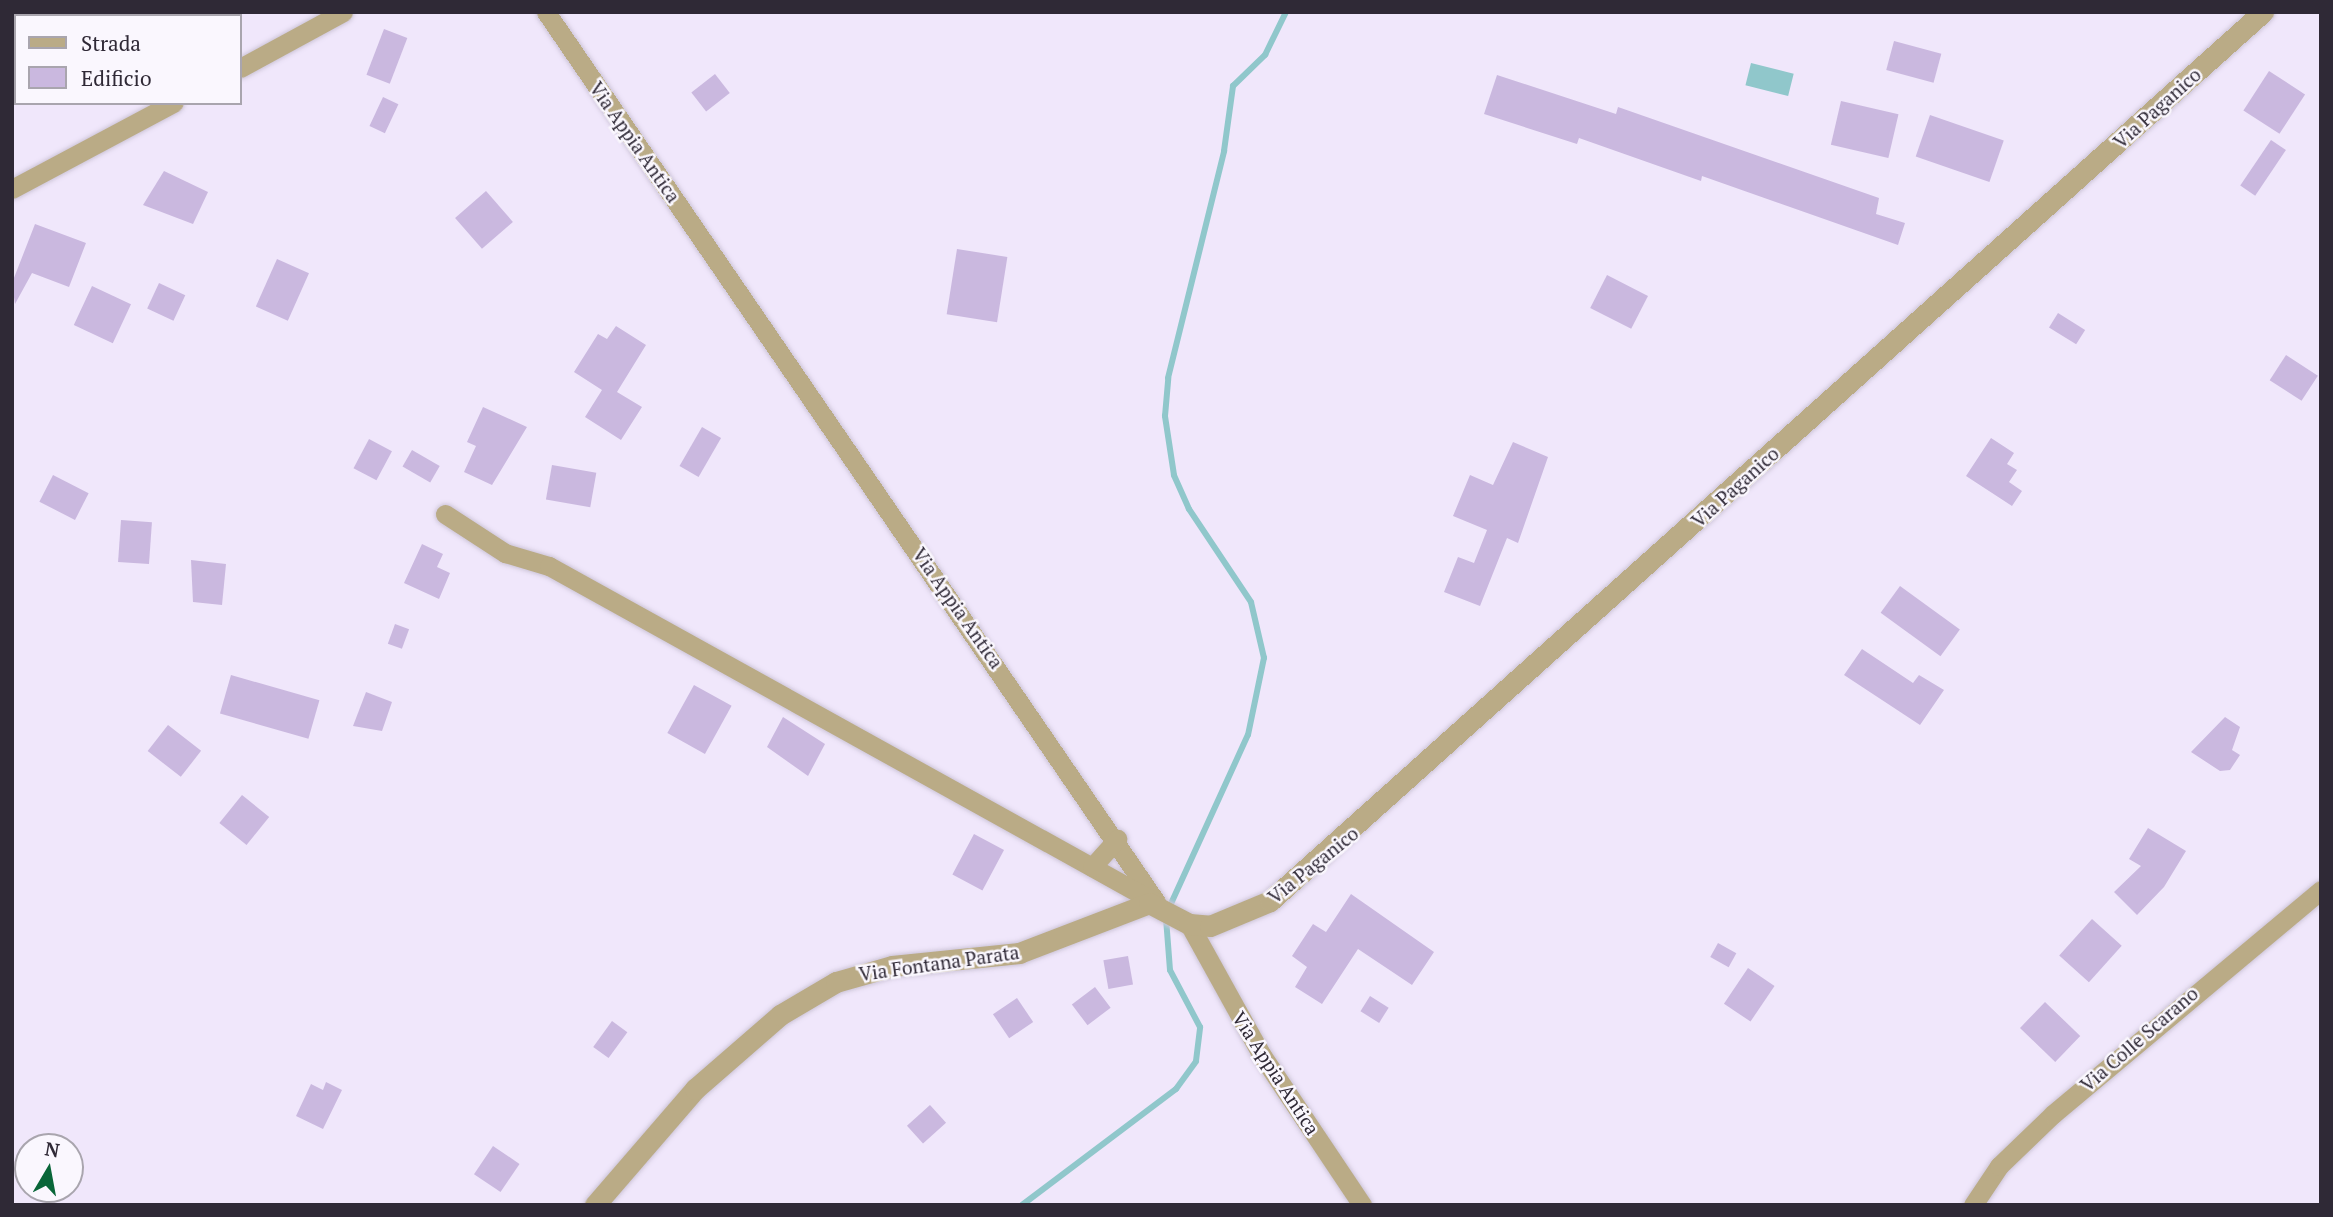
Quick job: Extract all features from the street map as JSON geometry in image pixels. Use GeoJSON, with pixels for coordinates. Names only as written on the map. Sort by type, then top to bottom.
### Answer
{"type":"FeatureCollection","features":[{"type":"Feature","properties":{"kind":"street"},"geometry":{"type":"LineString","coordinates":[[242,67],[343,12]]}},
{"type":"Feature","properties":{"kind":"street","name":"Via Appia Antica"},"geometry":{"type":"LineString","coordinates":[[546,12],[1117,839],[1156,902],[1189,924],[1261,1054],[1362,1205]]}},
{"type":"Feature","properties":{"kind":"street","name":"Via Paganico"},"geometry":{"type":"LineString","coordinates":[[1189,924],[1244,917],[1318,863],[2263,12]]}},
{"type":"Feature","properties":{"kind":"street"},"geometry":{"type":"LineString","coordinates":[[12,189],[169,105]]}},
{"type":"Feature","properties":{"kind":"street"},"geometry":{"type":"LineString","coordinates":[[445,514],[505,553],[549,566],[1156,902]]}},
{"type":"Feature","properties":{"kind":"street"},"geometry":{"type":"LineString","coordinates":[[1092,867],[1117,839]]}},
{"type":"Feature","properties":{"kind":"street","name":"Via Colle Scarano"},"geometry":{"type":"LineString","coordinates":[[1973,1205],[1999,1166],[2053,1114],[2321,890]]}},
{"type":"Feature","properties":{"kind":"street","name":"Via Fontana Parata"},"geometry":{"type":"LineString","coordinates":[[595,1205],[668,1115],[769,1023],[817,991],[874,970],[1019,953],[1156,902]]}},
{"type":"Feature","properties":{"kind":"shaded area"},"geometry":{"type":"Polygon","coordinates":[[[1751,63],[1794,74],[1788,96],[1745,85],[1751,63]]]}},
{"type":"Feature","properties":{"kind":"building"},"geometry":{"type":"Polygon","coordinates":[[[384,29],[407,38],[390,84],[366,75],[384,29]]]}},
{"type":"Feature","properties":{"kind":"building"},"geometry":{"type":"Polygon","coordinates":[[[1894,41],[1941,54],[1934,83],[1886,70],[1894,41]]]}},
{"type":"Feature","properties":{"kind":"building"},"geometry":{"type":"Polygon","coordinates":[[[2269,71],[2305,94],[2279,134],[2243,110],[2269,71]]]}},
{"type":"Feature","properties":{"kind":"building"},"geometry":{"type":"Polygon","coordinates":[[[715,74],[730,93],[706,111],[691,92],[715,74]]]}},
{"type":"Feature","properties":{"kind":"building"},"geometry":{"type":"Polygon","coordinates":[[[1497,75],[1616,114],[1618,107],[1879,198],[1876,214],[1905,223],[1898,245],[1702,176],[1701,181],[1579,138],[1577,144],[1484,114],[1497,75]]]}},
{"type":"Feature","properties":{"kind":"building"},"geometry":{"type":"Polygon","coordinates":[[[383,97],[398,104],[385,133],[369,126],[383,97]]]}},
{"type":"Feature","properties":{"kind":"building"},"geometry":{"type":"Polygon","coordinates":[[[1841,101],[1898,114],[1888,158],[1831,145],[1841,101]]]}},
{"type":"Feature","properties":{"kind":"building"},"geometry":{"type":"Polygon","coordinates":[[[1930,115],[2004,140],[1989,182],[1916,157],[1930,115]]]}},
{"type":"Feature","properties":{"kind":"building"},"geometry":{"type":"Polygon","coordinates":[[[2271,140],[2286,150],[2255,196],[2240,186],[2271,140]]]}},
{"type":"Feature","properties":{"kind":"building"},"geometry":{"type":"Polygon","coordinates":[[[164,171],[208,192],[193,224],[143,205],[164,171]]]}},
{"type":"Feature","properties":{"kind":"building"},"geometry":{"type":"Polygon","coordinates":[[[486,191],[513,222],[482,249],[455,218],[486,191]]]}},
{"type":"Feature","properties":{"kind":"building"},"geometry":{"type":"Polygon","coordinates":[[[35,224],[86,243],[69,287],[32,273],[15,304],[12,283],[35,224]]]}},
{"type":"Feature","properties":{"kind":"building"},"geometry":{"type":"Polygon","coordinates":[[[957,249],[1007,257],[997,322],[947,314],[957,249]]]}},
{"type":"Feature","properties":{"kind":"building"},"geometry":{"type":"Polygon","coordinates":[[[277,259],[309,273],[288,321],[256,307],[277,259]]]}},
{"type":"Feature","properties":{"kind":"building"},"geometry":{"type":"Polygon","coordinates":[[[1607,275],[1648,296],[1631,329],[1590,308],[1607,275]]]}},
{"type":"Feature","properties":{"kind":"building"},"geometry":{"type":"Polygon","coordinates":[[[159,283],[185,295],[173,321],[147,308],[159,283]]]}},
{"type":"Feature","properties":{"kind":"building"},"geometry":{"type":"Polygon","coordinates":[[[92,286],[131,304],[113,343],[74,325],[92,286]]]}},
{"type":"Feature","properties":{"kind":"building"},"geometry":{"type":"Polygon","coordinates":[[[2058,313],[2085,330],[2076,344],[2049,327],[2058,313]]]}},
{"type":"Feature","properties":{"kind":"building"},"geometry":{"type":"Polygon","coordinates":[[[616,326],[646,345],[617,392],[642,407],[621,440],[585,417],[602,390],[574,372],[598,334],[607,339],[616,326]]]}},
{"type":"Feature","properties":{"kind":"building"},"geometry":{"type":"Polygon","coordinates":[[[2286,355],[2318,376],[2302,401],[2270,380],[2286,355]]]}},
{"type":"Feature","properties":{"kind":"building"},"geometry":{"type":"Polygon","coordinates":[[[483,407],[527,427],[492,485],[464,472],[476,446],[467,442],[483,407]]]}},
{"type":"Feature","properties":{"kind":"building"},"geometry":{"type":"Polygon","coordinates":[[[702,427],[721,438],[699,477],[680,466],[702,427]]]}},
{"type":"Feature","properties":{"kind":"building"},"geometry":{"type":"Polygon","coordinates":[[[1991,438],[2014,453],[2007,464],[2017,470],[2009,482],[2022,491],[2012,506],[1966,476],[1991,438]]]}},
{"type":"Feature","properties":{"kind":"building"},"geometry":{"type":"Polygon","coordinates":[[[369,439],[392,451],[376,480],[354,468],[369,439]]]}},
{"type":"Feature","properties":{"kind":"building"},"geometry":{"type":"Polygon","coordinates":[[[1513,442],[1548,457],[1518,543],[1507,538],[1480,606],[1444,592],[1458,557],[1474,563],[1487,530],[1453,516],[1470,475],[1493,485],[1513,442]]]}},
{"type":"Feature","properties":{"kind":"building"},"geometry":{"type":"Polygon","coordinates":[[[412,450],[440,466],[430,482],[402,466],[412,450]]]}},
{"type":"Feature","properties":{"kind":"building"},"geometry":{"type":"Polygon","coordinates":[[[552,465],[596,473],[590,507],[546,499],[552,465]]]}},
{"type":"Feature","properties":{"kind":"building"},"geometry":{"type":"Polygon","coordinates":[[[53,475],[89,493],[75,520],[39,502],[53,475]]]}},
{"type":"Feature","properties":{"kind":"building"},"geometry":{"type":"Polygon","coordinates":[[[121,520],[152,522],[149,564],[118,562],[121,520]]]}},
{"type":"Feature","properties":{"kind":"building"},"geometry":{"type":"Polygon","coordinates":[[[422,544],[443,554],[437,567],[450,573],[439,599],[404,583],[422,544]]]}},
{"type":"Feature","properties":{"kind":"building"},"geometry":{"type":"Polygon","coordinates":[[[191,560],[226,564],[222,605],[193,602],[191,560]]]}},
{"type":"Feature","properties":{"kind":"building"},"geometry":{"type":"Polygon","coordinates":[[[1900,586],[1960,629],[1940,656],[1881,613],[1900,586]]]}},
{"type":"Feature","properties":{"kind":"building"},"geometry":{"type":"Polygon","coordinates":[[[395,624],[409,629],[402,649],[388,644],[395,624]]]}},
{"type":"Feature","properties":{"kind":"building"},"geometry":{"type":"Polygon","coordinates":[[[1862,649],[1913,683],[1919,675],[1944,690],[1920,725],[1844,675],[1862,649]]]}},
{"type":"Feature","properties":{"kind":"building"},"geometry":{"type":"Polygon","coordinates":[[[231,675],[319,700],[308,739],[220,713],[231,675]]]}},
{"type":"Feature","properties":{"kind":"building"},"geometry":{"type":"Polygon","coordinates":[[[694,685],[732,706],[705,754],[667,733],[694,685]]]}},
{"type":"Feature","properties":{"kind":"building"},"geometry":{"type":"Polygon","coordinates":[[[366,692],[392,702],[382,731],[353,726],[366,692]]]}},
{"type":"Feature","properties":{"kind":"building"},"geometry":{"type":"Polygon","coordinates":[[[783,717],[825,744],[808,776],[767,747],[783,717]]]}},
{"type":"Feature","properties":{"kind":"building"},"geometry":{"type":"Polygon","coordinates":[[[2225,717],[2240,727],[2232,750],[2240,755],[2230,770],[2220,771],[2191,752],[2225,717]]]}},
{"type":"Feature","properties":{"kind":"building"},"geometry":{"type":"Polygon","coordinates":[[[168,725],[201,751],[181,777],[148,751],[168,725]]]}},
{"type":"Feature","properties":{"kind":"building"},"geometry":{"type":"Polygon","coordinates":[[[242,795],[269,817],[247,845],[219,823],[242,795]]]}},
{"type":"Feature","properties":{"kind":"building"},"geometry":{"type":"Polygon","coordinates":[[[2148,828],[2186,851],[2164,887],[2137,915],[2114,892],[2141,866],[2129,859],[2148,828]]]}},
{"type":"Feature","properties":{"kind":"building"},"geometry":{"type":"Polygon","coordinates":[[[974,834],[1004,850],[982,891],[952,875],[974,834]]]}},
{"type":"Feature","properties":{"kind":"building"},"geometry":{"type":"Polygon","coordinates":[[[1351,894],[1434,952],[1412,985],[1358,949],[1322,1004],[1295,987],[1307,967],[1292,956],[1313,924],[1326,932],[1351,894]]]}},
{"type":"Feature","properties":{"kind":"building"},"geometry":{"type":"Polygon","coordinates":[[[2092,919],[2122,946],[2089,982],[2059,955],[2092,919]]]}},
{"type":"Feature","properties":{"kind":"building"},"geometry":{"type":"Polygon","coordinates":[[[1718,943],[1736,953],[1729,967],[1710,957],[1718,943]]]}},
{"type":"Feature","properties":{"kind":"building"},"geometry":{"type":"Polygon","coordinates":[[[1128,956],[1133,985],[1108,989],[1103,960],[1128,956]]]}},
{"type":"Feature","properties":{"kind":"building"},"geometry":{"type":"Polygon","coordinates":[[[1748,968],[1775,986],[1750,1022],[1724,1004],[1748,968]]]}},
{"type":"Feature","properties":{"kind":"building"},"geometry":{"type":"Polygon","coordinates":[[[1095,987],[1111,1008],[1087,1025],[1072,1004],[1095,987]]]}},
{"type":"Feature","properties":{"kind":"building"},"geometry":{"type":"Polygon","coordinates":[[[1370,996],[1389,1008],[1379,1023],[1360,1011],[1370,996]]]}},
{"type":"Feature","properties":{"kind":"building"},"geometry":{"type":"Polygon","coordinates":[[[1017,998],[1033,1022],[1009,1038],[993,1014],[1017,998]]]}},
{"type":"Feature","properties":{"kind":"building"},"geometry":{"type":"Polygon","coordinates":[[[2045,1002],[2080,1036],[2055,1062],[2020,1028],[2045,1002]]]}},
{"type":"Feature","properties":{"kind":"building"},"geometry":{"type":"Polygon","coordinates":[[[612,1021],[627,1032],[609,1058],[593,1047],[612,1021]]]}},
{"type":"Feature","properties":{"kind":"building"},"geometry":{"type":"Polygon","coordinates":[[[326,1082],[342,1090],[323,1129],[296,1116],[311,1084],[323,1090],[326,1082]]]}},
{"type":"Feature","properties":{"kind":"building"},"geometry":{"type":"Polygon","coordinates":[[[930,1105],[946,1123],[923,1144],[907,1126],[930,1105]]]}},
{"type":"Feature","properties":{"kind":"building"},"geometry":{"type":"Polygon","coordinates":[[[493,1146],[520,1164],[501,1192],[474,1174],[493,1146]]]}},
{"type":"Feature","properties":{"kind":"waterway"},"geometry":{"type":"LineString","coordinates":[[1169,908],[1248,735],[1264,658],[1251,602],[1189,509],[1174,475],[1165,416],[1168,378],[1224,151],[1233,86],[1265,55],[1286,12]]}},
{"type":"Feature","properties":{"kind":"waterway"},"geometry":{"type":"LineString","coordinates":[[1022,1205],[1176,1089],[1196,1061],[1200,1027],[1170,970],[1166,918]]}}]}
